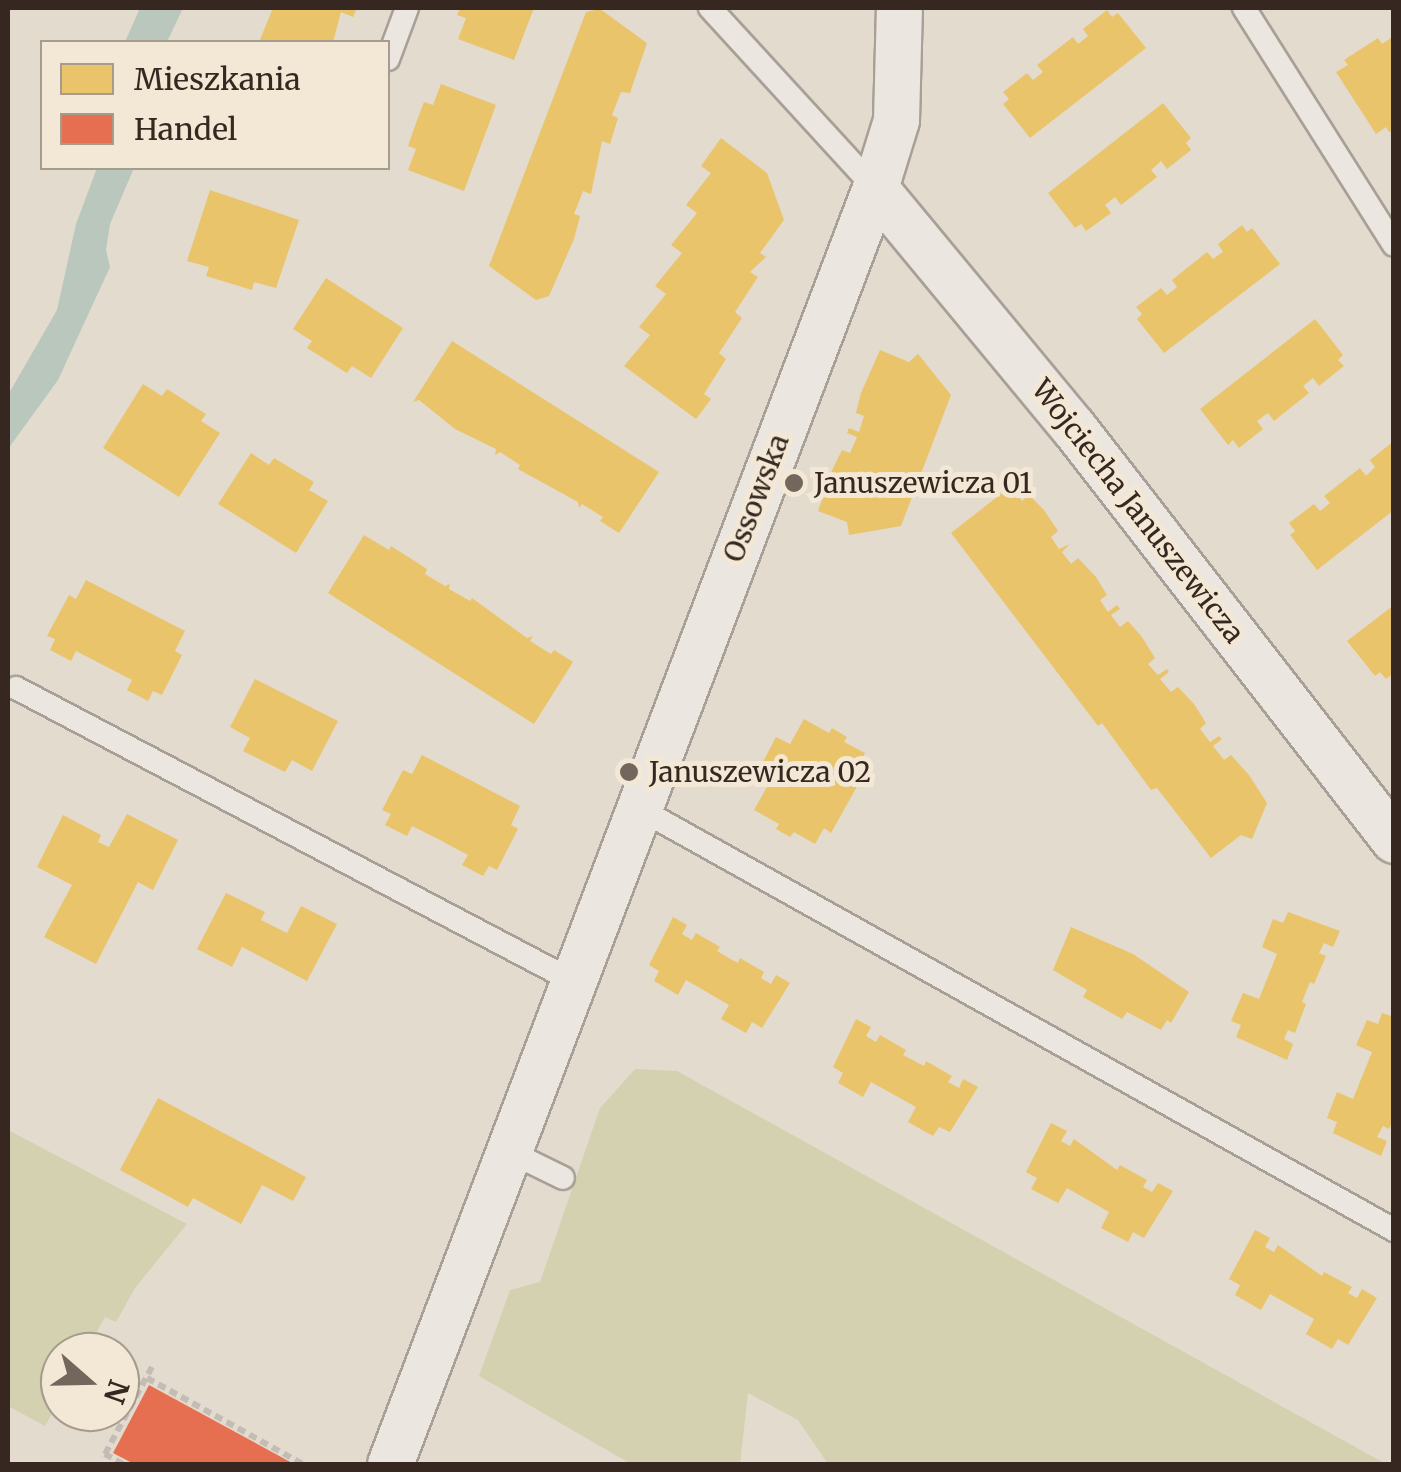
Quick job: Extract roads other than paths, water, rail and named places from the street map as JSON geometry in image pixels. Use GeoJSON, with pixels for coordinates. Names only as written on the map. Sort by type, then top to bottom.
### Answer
{"type":"FeatureCollection","features":[{"type":"Feature","properties":{"kind":"street","name":"Ossowska"},"geometry":{"type":"LineString","coordinates":[[390,1464],[876,188],[896,120],[899,8]]}},
{"type":"Feature","properties":{"kind":"street","name":"Wojciecha Januszewicza"},"geometry":{"type":"LineString","coordinates":[[876,188],[1390,825]]}},
{"type":"Feature","properties":{"kind":"lane"},"geometry":{"type":"LineString","coordinates":[[390,54],[407,8]]}},
{"type":"Feature","properties":{"kind":"lane"},"geometry":{"type":"LineString","coordinates":[[710,8],[876,188]]}},
{"type":"Feature","properties":{"kind":"lane"},"geometry":{"type":"LineString","coordinates":[[1244,8],[1394,245]]}},
{"type":"Feature","properties":{"kind":"lane"},"geometry":{"type":"LineString","coordinates":[[16,688],[572,981]]}},
{"type":"Feature","properties":{"kind":"lane"},"geometry":{"type":"LineString","coordinates":[[638,808],[1394,1230]]}},
{"type":"Feature","properties":{"kind":"lane"},"geometry":{"type":"LineString","coordinates":[[508,1151],[562,1178]]}},
{"type":"Feature","properties":{"kind":"place","name":"Januszewicza 01"},"geometry":{"type":"Point","coordinates":[794,483]}},
{"type":"Feature","properties":{"kind":"place","name":"Januszewicza 02"},"geometry":{"type":"Point","coordinates":[629,772]}}]}
